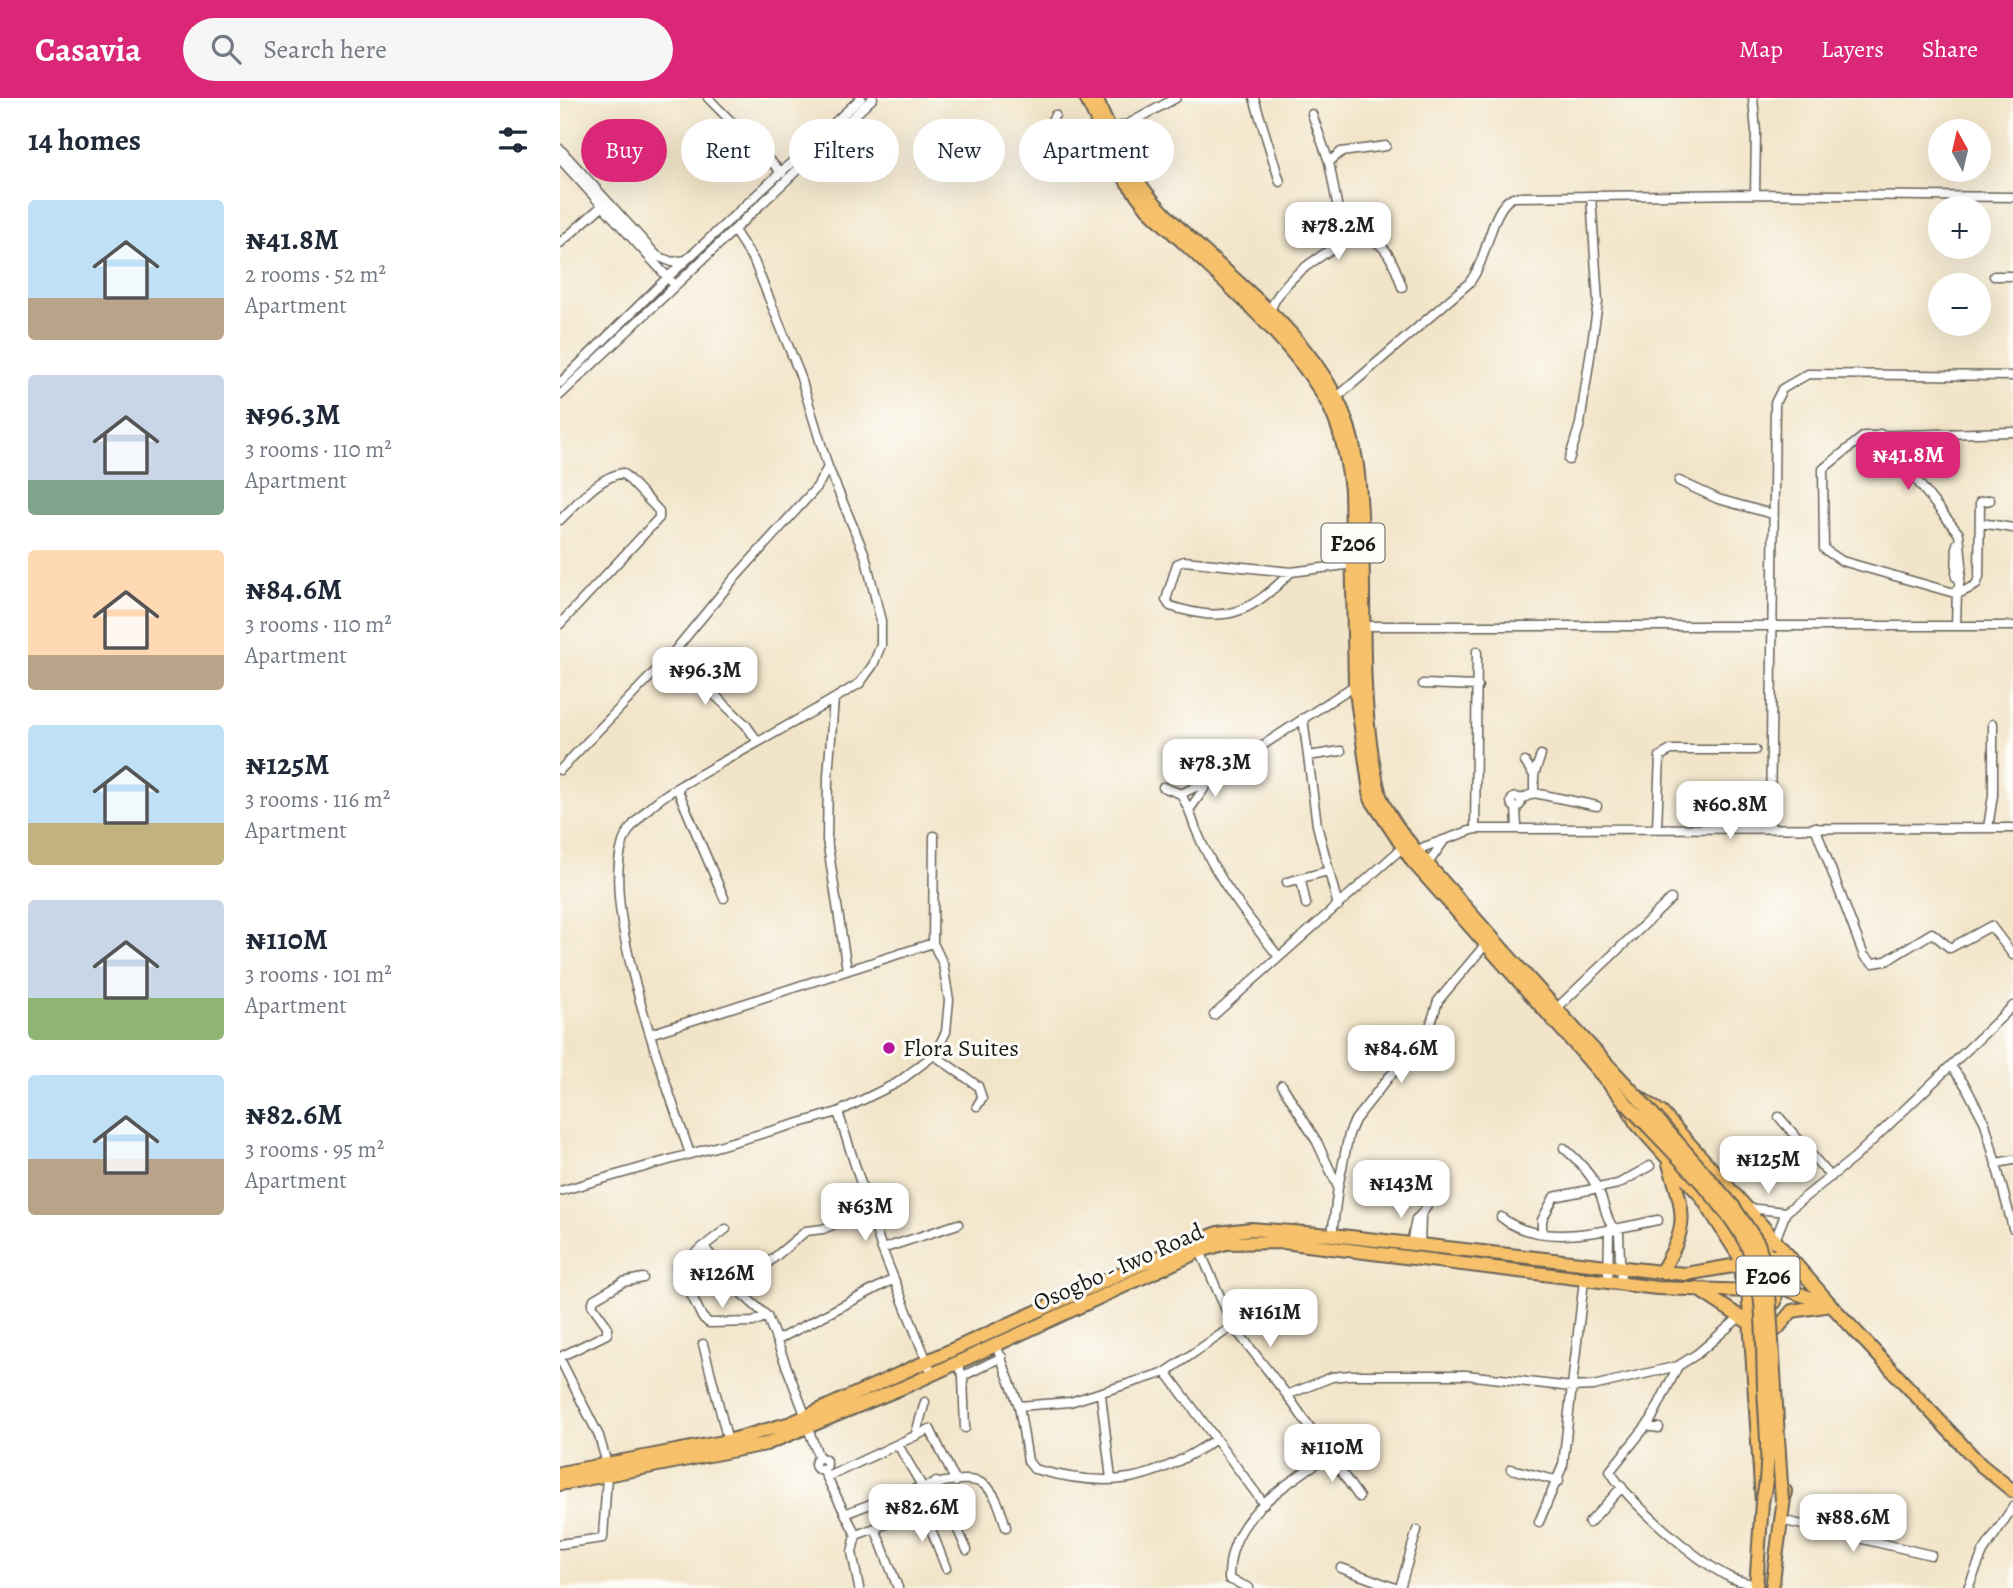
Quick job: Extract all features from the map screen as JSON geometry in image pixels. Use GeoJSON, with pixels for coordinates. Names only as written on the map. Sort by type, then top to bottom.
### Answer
{"type":"FeatureCollection","features":[{"type":"Feature","properties":{"kind":"main road","name":"F206"},"geometry":{"type":"LineString","coordinates":[[1086,98],[1098,119]]}},
{"type":"Feature","properties":{"kind":"main road","name":"F206"},"geometry":{"type":"LineString","coordinates":[[1096,98],[1102,119]]}},
{"type":"Feature","properties":{"kind":"main road","name":"F206"},"geometry":{"type":"LineString","coordinates":[[1127,182],[1148,209],[1301,363],[1332,402],[1348,459],[1354,564],[1361,626],[1355,685],[1371,799],[1409,852],[1556,1009],[1729,1216],[1749,1249],[1758,1283],[1763,1371],[1768,1472],[1762,1502]]}},
{"type":"Feature","properties":{"kind":"main road","name":"F206"},"geometry":{"type":"LineString","coordinates":[[1139,182],[1155,203],[1270,311],[1311,359],[1357,457],[1365,685],[1380,796],[1409,852]]}},
{"type":"Feature","properties":{"kind":"main road","name":"F206"},"geometry":{"type":"LineString","coordinates":[[1425,868],[1485,945],[1733,1206],[1758,1243],[1768,1276],[1782,1501]]}},
{"type":"Feature","properties":{"kind":"main road"},"geometry":{"type":"LineString","coordinates":[[1744,1264],[1701,1196],[1629,1115],[1631,1099],[1662,1113],[1750,1212],[1768,1257],[1778,1270],[1775,1285],[1776,1315],[1786,1474],[1772,1588]]}},
{"type":"Feature","properties":{"kind":"main road"},"geometry":{"type":"LineString","coordinates":[[1661,1272],[1678,1244],[1683,1218],[1668,1160]]}},
{"type":"Feature","properties":{"kind":"main road","name":"F206"},"geometry":{"type":"LineString","coordinates":[[1750,1212],[1831,1305],[1980,1465],[2013,1491]]}},
{"type":"Feature","properties":{"kind":"main road","name":"Osogbo - Iwo Road"},"geometry":{"type":"LineString","coordinates":[[560,1473],[607,1470],[766,1444],[1205,1237],[1251,1229],[1332,1235],[1615,1269],[1661,1272],[1686,1273],[1744,1264]]}},
{"type":"Feature","properties":{"kind":"main road","name":"Osogbo - Iwo Road"},"geometry":{"type":"LineString","coordinates":[[930,1368],[999,1351],[1200,1251],[1226,1243],[1283,1242],[1584,1280],[1748,1289]]}},
{"type":"Feature","properties":{"kind":"main road"},"geometry":{"type":"LineString","coordinates":[[1756,1587],[1762,1502],[1747,1318],[1748,1289],[1741,1277],[1744,1264],[1752,1257],[1788,1255]]}},
{"type":"Feature","properties":{"kind":"main road"},"geometry":{"type":"LineString","coordinates":[[1748,1289],[1762,1292],[1775,1285],[1831,1305]]}},
{"type":"Feature","properties":{"kind":"main road"},"geometry":{"type":"LineString","coordinates":[[1695,1288],[1747,1318]]}},
{"type":"Feature","properties":{"kind":"main road"},"geometry":{"type":"LineString","coordinates":[[1777,1329],[1792,1311],[1831,1305]]}},
{"type":"Feature","properties":{"kind":"main road"},"geometry":{"type":"LineString","coordinates":[[1747,1318],[1765,1310],[1776,1315]]}},
{"type":"Feature","properties":{"kind":"main road","name":"Osogbo - Iwo Road"},"geometry":{"type":"LineString","coordinates":[[642,1464],[807,1423]]}},
{"type":"Feature","properties":{"kind":"main road","name":"Osogbo - Iwo Road"},"geometry":{"type":"LineString","coordinates":[[560,1484],[607,1470]]}},
{"type":"Feature","properties":{"kind":"street"},"geometry":{"type":"LineString","coordinates":[[708,98],[782,173]]}},
{"type":"Feature","properties":{"kind":"street"},"geometry":{"type":"LineString","coordinates":[[560,383],[668,277],[861,98]]}},
{"type":"Feature","properties":{"kind":"street"},"geometry":{"type":"LineString","coordinates":[[560,395],[674,285],[735,232],[873,98]]}},
{"type":"Feature","properties":{"kind":"street"},"geometry":{"type":"LineString","coordinates":[[1137,119],[1176,98]]}},
{"type":"Feature","properties":{"kind":"street"},"geometry":{"type":"LineString","coordinates":[[1254,98],[1280,182]]}},
{"type":"Feature","properties":{"kind":"street"},"geometry":{"type":"LineString","coordinates":[[1753,98],[1756,132],[1755,194]]}},
{"type":"Feature","properties":{"kind":"street"},"geometry":{"type":"LineString","coordinates":[[1312,114],[1329,162],[1345,241]]}},
{"type":"Feature","properties":{"kind":"street"},"geometry":{"type":"LineString","coordinates":[[1053,119],[1055,115]]}},
{"type":"Feature","properties":{"kind":"street"},"geometry":{"type":"LineString","coordinates":[[1329,162],[1341,152],[1386,146]]}},
{"type":"Feature","properties":{"kind":"street"},"geometry":{"type":"LineString","coordinates":[[560,149],[657,256],[672,262],[686,260]]}},
{"type":"Feature","properties":{"kind":"street"},"geometry":{"type":"LineString","coordinates":[[560,159],[674,285]]}},
{"type":"Feature","properties":{"kind":"street"},"geometry":{"type":"LineString","coordinates":[[1332,402],[1469,283],[1479,270],[1497,211],[1507,200],[1521,195],[2013,197]]}},
{"type":"Feature","properties":{"kind":"street"},"geometry":{"type":"LineString","coordinates":[[1569,460],[1580,424],[1598,302],[1591,196]]}},
{"type":"Feature","properties":{"kind":"street"},"geometry":{"type":"LineString","coordinates":[[560,243],[602,206]]}},
{"type":"Feature","properties":{"kind":"street"},"geometry":{"type":"LineString","coordinates":[[690,1154],[650,1034],[621,915],[617,888],[619,860],[628,831],[647,809],[677,788],[860,683],[873,665],[881,645],[881,621],[866,555],[828,467],[800,376],[754,261],[735,232]]}},
{"type":"Feature","properties":{"kind":"street"},"geometry":{"type":"LineString","coordinates":[[1270,311],[1275,299],[1291,280],[1317,257],[1358,236],[1374,240],[1386,250],[1402,287]]}},
{"type":"Feature","properties":{"kind":"street"},"geometry":{"type":"LineString","coordinates":[[1994,276],[2013,276]]}},
{"type":"Feature","properties":{"kind":"street"},"geometry":{"type":"LineString","coordinates":[[1770,827],[1775,403],[1782,389],[1808,374],[1821,373],[2013,376]]}},
{"type":"Feature","properties":{"kind":"street"},"geometry":{"type":"LineString","coordinates":[[1990,500],[1980,502],[1982,523],[1979,578],[1976,585],[1958,593],[1842,561],[1824,549],[1822,469],[1864,436],[2013,432]]}},
{"type":"Feature","properties":{"kind":"street"},"geometry":{"type":"LineString","coordinates":[[1880,434],[1959,534],[1962,564],[1956,626]]}},
{"type":"Feature","properties":{"kind":"street"},"geometry":{"type":"LineString","coordinates":[[560,770],[672,654],[732,581],[817,487],[828,467]]}},
{"type":"Feature","properties":{"kind":"street"},"geometry":{"type":"LineString","coordinates":[[560,520],[596,486],[609,477],[623,473],[659,511],[660,518],[560,624]]}},
{"type":"Feature","properties":{"kind":"street"},"geometry":{"type":"LineString","coordinates":[[1679,481],[1718,499],[1772,513]]}},
{"type":"Feature","properties":{"kind":"street"},"geometry":{"type":"LineString","coordinates":[[817,487],[837,486]]}},
{"type":"Feature","properties":{"kind":"street"},"geometry":{"type":"LineString","coordinates":[[1982,523],[2013,528]]}},
{"type":"Feature","properties":{"kind":"street"},"geometry":{"type":"LineString","coordinates":[[1291,572],[1266,597],[1226,615],[1203,616],[1170,606],[1166,600],[1180,562],[1291,572],[1354,564]]}},
{"type":"Feature","properties":{"kind":"street"},"geometry":{"type":"LineString","coordinates":[[1361,626],[2013,625]]}},
{"type":"Feature","properties":{"kind":"street"},"geometry":{"type":"LineString","coordinates":[[1475,829],[1477,651]]}},
{"type":"Feature","properties":{"kind":"street"},"geometry":{"type":"LineString","coordinates":[[672,654],[746,725],[758,742]]}},
{"type":"Feature","properties":{"kind":"street"},"geometry":{"type":"LineString","coordinates":[[1423,684],[1478,685]]}},
{"type":"Feature","properties":{"kind":"street"},"geometry":{"type":"LineString","coordinates":[[1181,794],[1211,779],[1355,685]]}},
{"type":"Feature","properties":{"kind":"street"},"geometry":{"type":"LineString","coordinates":[[834,699],[828,776],[827,840],[847,970]]}},
{"type":"Feature","properties":{"kind":"street"},"geometry":{"type":"LineString","coordinates":[[1303,718],[1328,871],[1338,906]]}},
{"type":"Feature","properties":{"kind":"street"},"geometry":{"type":"LineString","coordinates":[[1988,828],[1993,781],[1993,724]]}},
{"type":"Feature","properties":{"kind":"street"},"geometry":{"type":"LineString","coordinates":[[1657,827],[1663,753],[1671,750],[1755,750]]}},
{"type":"Feature","properties":{"kind":"street"},"geometry":{"type":"LineString","coordinates":[[1308,756],[1341,751]]}},
{"type":"Feature","properties":{"kind":"street"},"geometry":{"type":"LineString","coordinates":[[1534,793],[1534,775],[1541,755]]}},
{"type":"Feature","properties":{"kind":"street"},"geometry":{"type":"LineString","coordinates":[[1525,762],[1534,775]]}},
{"type":"Feature","properties":{"kind":"street"},"geometry":{"type":"LineString","coordinates":[[1189,810],[1211,779]]}},
{"type":"Feature","properties":{"kind":"street"},"geometry":{"type":"LineString","coordinates":[[1163,787],[1181,794],[1197,838],[1211,864],[1279,957]]}},
{"type":"Feature","properties":{"kind":"street"},"geometry":{"type":"LineString","coordinates":[[677,788],[724,898]]}},
{"type":"Feature","properties":{"kind":"street"},"geometry":{"type":"LineString","coordinates":[[1517,828],[1518,803],[1534,793],[1597,806]]}},
{"type":"Feature","properties":{"kind":"street"},"geometry":{"type":"LineString","coordinates":[[1214,1015],[1338,906],[1409,852],[1443,842],[1462,831],[1657,827],[2013,828]]}},
{"type":"Feature","properties":{"kind":"street"},"geometry":{"type":"LineString","coordinates":[[1815,827],[1864,956],[1873,964],[1886,961],[1933,933],[1950,948],[1991,926],[2013,955]]}},
{"type":"Feature","properties":{"kind":"street"},"geometry":{"type":"LineString","coordinates":[[560,1191],[838,1112],[897,1083],[934,1055],[946,1032],[949,1000],[943,964],[933,943],[934,836]]}},
{"type":"Feature","properties":{"kind":"street"},"geometry":{"type":"LineString","coordinates":[[1425,868],[1443,842]]}},
{"type":"Feature","properties":{"kind":"street"},"geometry":{"type":"LineString","coordinates":[[1287,882],[1328,871]]}},
{"type":"Feature","properties":{"kind":"street"},"geometry":{"type":"LineString","coordinates":[[1301,880],[1306,904]]}},
{"type":"Feature","properties":{"kind":"street"},"geometry":{"type":"LineString","coordinates":[[1556,1009],[1671,899]]}},
{"type":"Feature","properties":{"kind":"street"},"geometry":{"type":"LineString","coordinates":[[650,1034],[933,943]]}},
{"type":"Feature","properties":{"kind":"street"},"geometry":{"type":"LineString","coordinates":[[1332,1235],[1338,1187],[1349,1135],[1355,1120],[1389,1077],[1425,1042],[1438,1000],[1485,945]]}},
{"type":"Feature","properties":{"kind":"street"},"geometry":{"type":"LineString","coordinates":[[1768,1257],[1786,1212],[1894,1122],[2013,1006]]}},
{"type":"Feature","properties":{"kind":"street"},"geometry":{"type":"LineString","coordinates":[[934,1055],[978,1086],[982,1098],[977,1107]]}},
{"type":"Feature","properties":{"kind":"street"},"geometry":{"type":"LineString","coordinates":[[1951,1066],[1975,1102],[1997,1163],[1999,1182],[2013,1228]]}},
{"type":"Feature","properties":{"kind":"street"},"geometry":{"type":"LineString","coordinates":[[1282,1086],[1312,1133],[1338,1187]]}},
{"type":"Feature","properties":{"kind":"street"},"geometry":{"type":"LineString","coordinates":[[838,1112],[882,1249],[930,1368]]}},
{"type":"Feature","properties":{"kind":"street"},"geometry":{"type":"LineString","coordinates":[[1779,1117],[1831,1177]]}},
{"type":"Feature","properties":{"kind":"street"},"geometry":{"type":"LineString","coordinates":[[1564,1148],[1586,1170],[1598,1188],[1612,1229],[1619,1233],[1614,1283]]}},
{"type":"Feature","properties":{"kind":"street"},"geometry":{"type":"LineString","coordinates":[[1997,1163],[2013,1160]]}},
{"type":"Feature","properties":{"kind":"street"},"geometry":{"type":"LineString","coordinates":[[1542,1233],[1546,1207],[1554,1197],[1569,1191],[1598,1188],[1629,1179],[1650,1166]]}},
{"type":"Feature","properties":{"kind":"street"},"geometry":{"type":"LineString","coordinates":[[1415,1245],[1421,1216],[1431,1195],[1444,1185]]}},
{"type":"Feature","properties":{"kind":"street"},"geometry":{"type":"LineString","coordinates":[[742,1294],[769,1262],[806,1231],[823,1229],[868,1210]]}},
{"type":"Feature","properties":{"kind":"street"},"geometry":{"type":"LineString","coordinates":[[1750,1212],[1786,1212]]}},
{"type":"Feature","properties":{"kind":"street"},"geometry":{"type":"LineString","coordinates":[[1501,1217],[1522,1231],[1542,1233],[1589,1233],[1658,1220]]}},
{"type":"Feature","properties":{"kind":"street"},"geometry":{"type":"LineString","coordinates":[[882,1249],[958,1224]]}},
{"type":"Feature","properties":{"kind":"street"},"geometry":{"type":"LineString","coordinates":[[677,1267],[705,1248],[726,1229]]}},
{"type":"Feature","properties":{"kind":"street"},"geometry":{"type":"LineString","coordinates":[[705,1248],[742,1294],[767,1316],[778,1340],[819,1458],[815,1467],[825,1474],[856,1535],[852,1552],[859,1588]]}},
{"type":"Feature","properties":{"kind":"street"},"geometry":{"type":"LineString","coordinates":[[1200,1251],[1233,1326],[1287,1395],[1359,1497]]}},
{"type":"Feature","properties":{"kind":"street"},"geometry":{"type":"LineString","coordinates":[[1614,1283],[1615,1269]]}},
{"type":"Feature","properties":{"kind":"street"},"geometry":{"type":"LineString","coordinates":[[560,1544],[603,1538],[607,1470],[599,1436],[560,1358],[607,1334],[607,1326],[592,1306],[594,1299],[623,1282],[643,1278]]}},
{"type":"Feature","properties":{"kind":"street"},"geometry":{"type":"LineString","coordinates":[[778,1340],[894,1279]]}},
{"type":"Feature","properties":{"kind":"street"},"geometry":{"type":"LineString","coordinates":[[1539,1522],[1559,1481],[1584,1280]]}},
{"type":"Feature","properties":{"kind":"street"},"geometry":{"type":"LineString","coordinates":[[687,1286],[702,1317],[709,1323],[753,1322],[767,1316]]}},
{"type":"Feature","properties":{"kind":"street"},"geometry":{"type":"LineString","coordinates":[[1287,1395],[1332,1377],[1350,1374],[1466,1375],[1572,1387],[1593,1386],[1678,1366],[1747,1318]]}},
{"type":"Feature","properties":{"kind":"street"},"geometry":{"type":"LineString","coordinates":[[1020,1406],[1070,1402],[1101,1395],[1166,1372],[1233,1326]]}},
{"type":"Feature","properties":{"kind":"street"},"geometry":{"type":"LineString","coordinates":[[703,1344],[728,1441]]}},
{"type":"Feature","properties":{"kind":"street"},"geometry":{"type":"LineString","coordinates":[[963,1376],[999,1351],[1020,1406],[1030,1466],[1052,1474],[1111,1479],[1156,1473],[1173,1466],[1216,1439]]}},
{"type":"Feature","properties":{"kind":"street"},"geometry":{"type":"LineString","coordinates":[[956,1362],[963,1376],[965,1428]]}},
{"type":"Feature","properties":{"kind":"street"},"geometry":{"type":"LineString","coordinates":[[1678,1366],[1648,1423],[1610,1468],[1622,1487],[1685,1546],[1731,1577],[1756,1587]]}},
{"type":"Feature","properties":{"kind":"street"},"geometry":{"type":"LineString","coordinates":[[1166,1372],[1264,1504]]}},
{"type":"Feature","properties":{"kind":"street"},"geometry":{"type":"LineString","coordinates":[[1101,1395],[1111,1479]]}},
{"type":"Feature","properties":{"kind":"street"},"geometry":{"type":"LineString","coordinates":[[916,1433],[925,1402]]}},
{"type":"Feature","properties":{"kind":"street"},"geometry":{"type":"LineString","coordinates":[[825,1474],[898,1445],[916,1433],[930,1429],[956,1482]]}},
{"type":"Feature","properties":{"kind":"street"},"geometry":{"type":"LineString","coordinates":[[898,1445],[922,1486]]}},
{"type":"Feature","properties":{"kind":"street"},"geometry":{"type":"LineString","coordinates":[[1249,1588],[1229,1579],[1233,1545],[1242,1525],[1264,1504],[1329,1454]]}},
{"type":"Feature","properties":{"kind":"street"},"geometry":{"type":"LineString","coordinates":[[1511,1469],[1559,1481]]}},
{"type":"Feature","properties":{"kind":"street"},"geometry":{"type":"LineString","coordinates":[[847,1513],[936,1482],[975,1480],[983,1483],[997,1500],[1006,1527]]}},
{"type":"Feature","properties":{"kind":"street"},"geometry":{"type":"LineString","coordinates":[[936,1482],[967,1550]]}},
{"type":"Feature","properties":{"kind":"street"},"geometry":{"type":"LineString","coordinates":[[1589,1523],[1622,1487]]}},
{"type":"Feature","properties":{"kind":"street"},"geometry":{"type":"LineString","coordinates":[[888,1499],[896,1520]]}},
{"type":"Feature","properties":{"kind":"street"},"geometry":{"type":"LineString","coordinates":[[856,1535],[944,1503]]}},
{"type":"Feature","properties":{"kind":"street"},"geometry":{"type":"LineString","coordinates":[[1968,1588],[1983,1552],[2013,1507]]}},
{"type":"Feature","properties":{"kind":"street"},"geometry":{"type":"LineString","coordinates":[[924,1511],[946,1568]]}},
{"type":"Feature","properties":{"kind":"street"},"geometry":{"type":"LineString","coordinates":[[1782,1520],[1931,1555]]}},
{"type":"Feature","properties":{"kind":"street"},"geometry":{"type":"LineString","coordinates":[[875,1528],[898,1588]]}},
{"type":"Feature","properties":{"kind":"street"},"geometry":{"type":"LineString","coordinates":[[1400,1588],[1417,1530]]}},
{"type":"Feature","properties":{"kind":"street"},"geometry":{"type":"LineString","coordinates":[[1341,1568],[1395,1588]]}},
{"type":"Feature","properties":{"kind":"place","name":"Flora Suites"},"geometry":{"type":"Point","coordinates":[889,1048]}}]}
